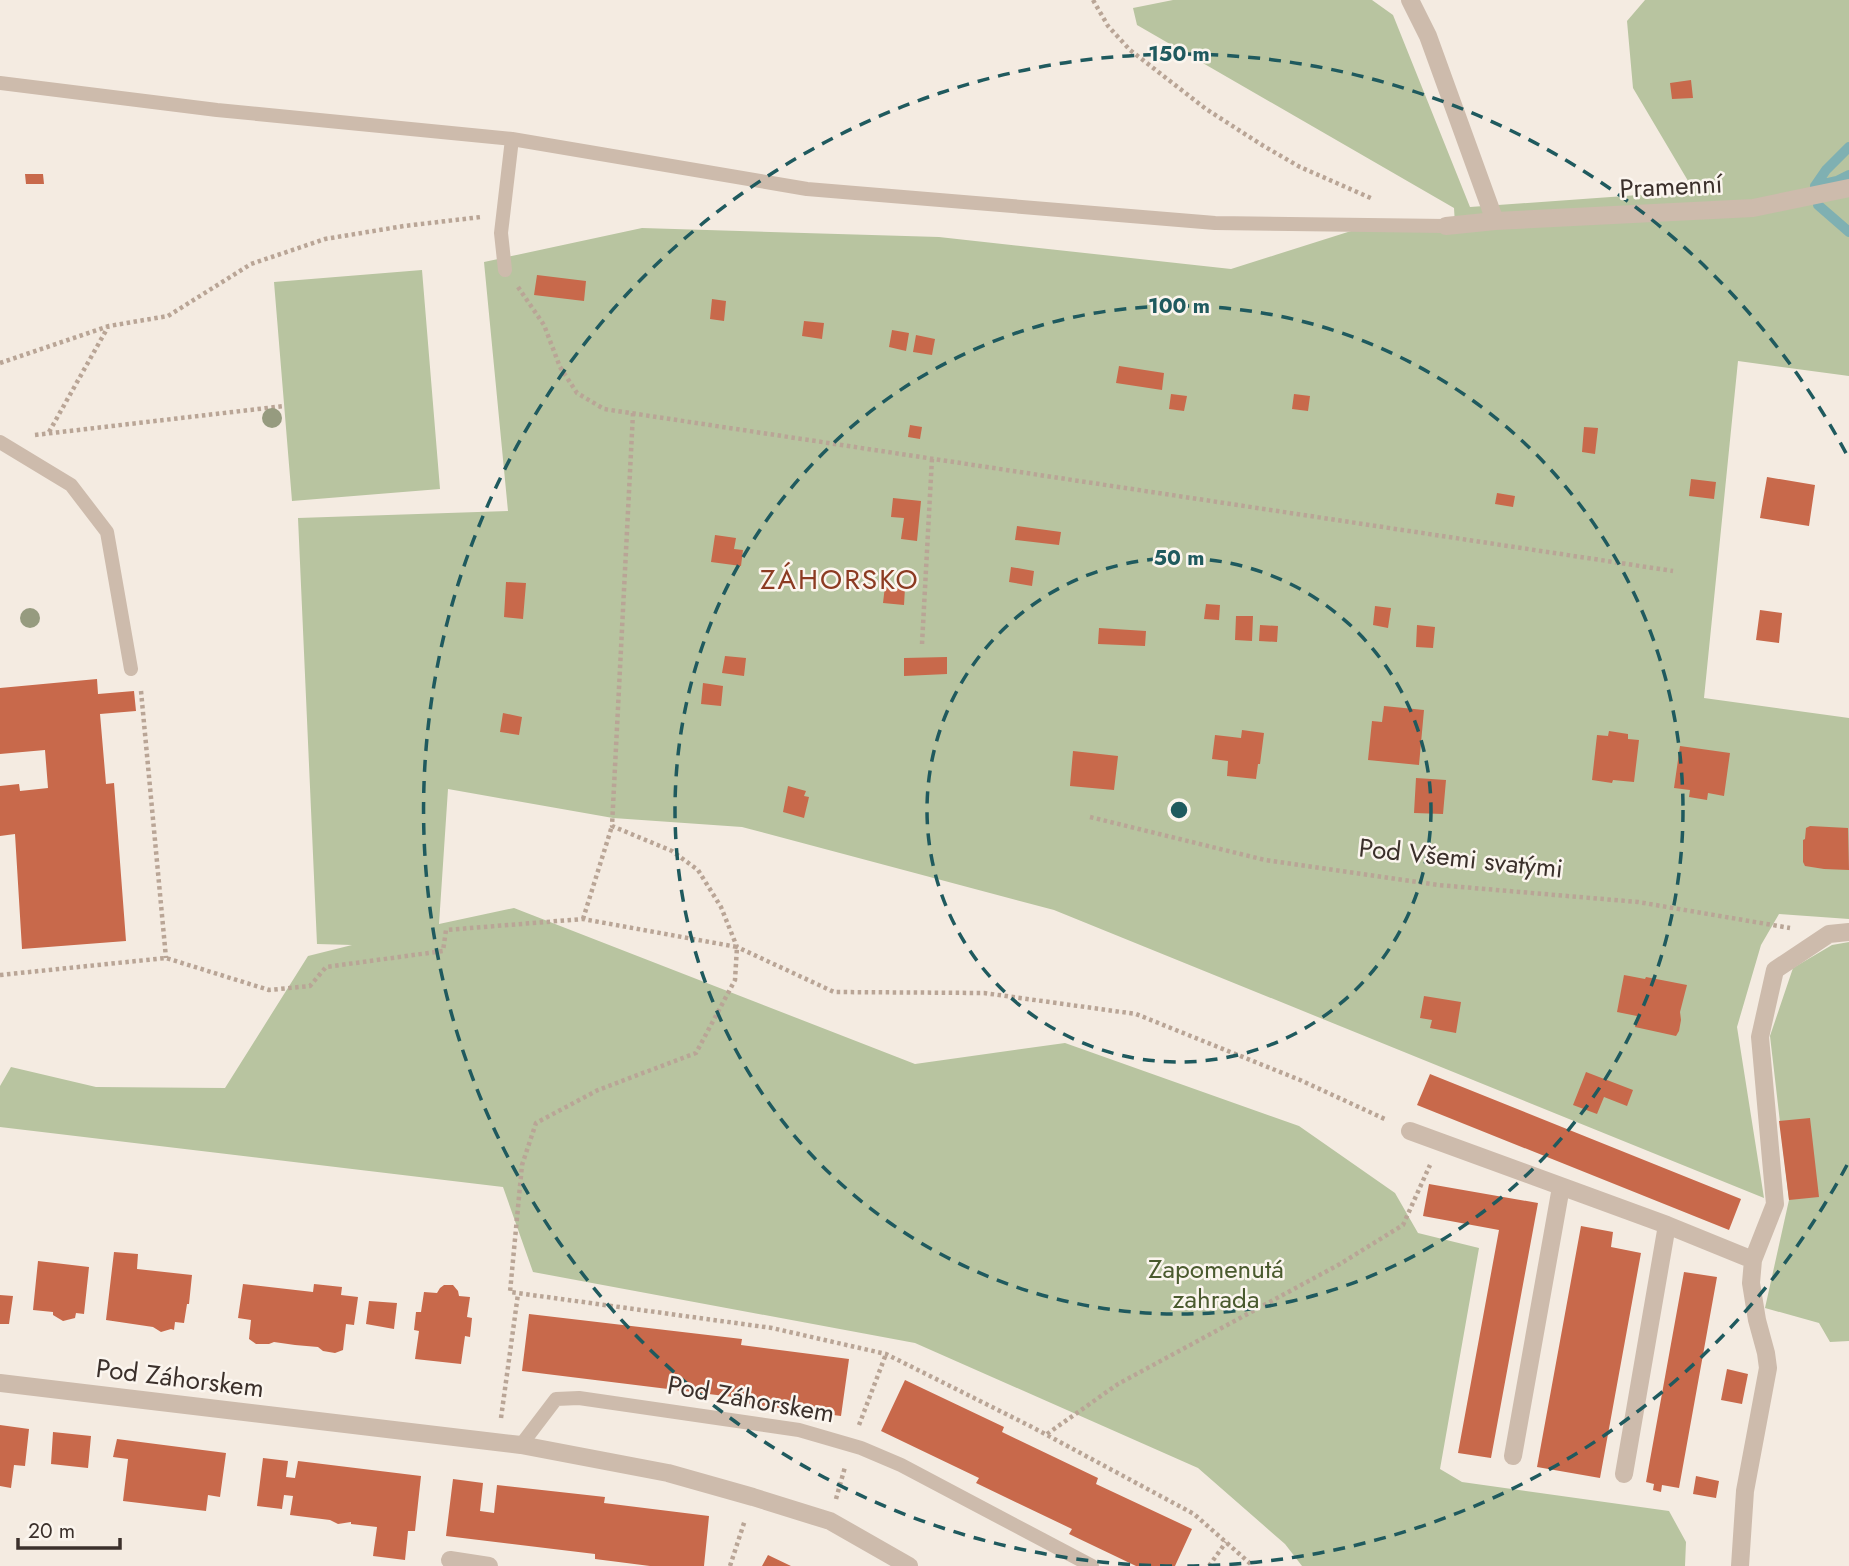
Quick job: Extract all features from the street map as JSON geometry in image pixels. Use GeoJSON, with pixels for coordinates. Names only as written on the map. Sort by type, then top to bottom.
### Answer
{"type":"FeatureCollection","features":[{"type":"Feature","properties":{"kind":"street"},"geometry":{"type":"LineString","coordinates":[[1410,0],[1428,36],[1495,221]]}},
{"type":"Feature","properties":{"kind":"street","name":"Pramenní"},"geometry":{"type":"LineString","coordinates":[[1446,226],[1495,221],[1753,208],[1849,188]]}},
{"type":"Feature","properties":{"kind":"street"},"geometry":{"type":"LineString","coordinates":[[1740,1566],[1745,1492],[1768,1368],[1751,1283],[1753,1259],[1775,1204],[1760,1037],[1775,970],[1829,934],[1849,932]]}},
{"type":"Feature","properties":{"kind":"street"},"geometry":{"type":"LineString","coordinates":[[1410,1131],[1753,1259]]}},
{"type":"Feature","properties":{"kind":"street"},"geometry":{"type":"LineString","coordinates":[[1513,1455],[1561,1187]]}},
{"type":"Feature","properties":{"kind":"street"},"geometry":{"type":"LineString","coordinates":[[1624,1474],[1667,1225]]}},
{"type":"Feature","properties":{"kind":"street","name":"Pod Záhorskem"},"geometry":{"type":"LineString","coordinates":[[0,1383],[521,1445],[668,1473],[830,1521],[909,1566]]}},
{"type":"Feature","properties":{"kind":"street"},"geometry":{"type":"LineString","coordinates":[[450,1560],[489,1566]]}},
{"type":"Feature","properties":{"kind":"lane"},"geometry":{"type":"LineString","coordinates":[[0,83],[217,110],[512,139],[807,189],[1215,223],[1446,226]]}},
{"type":"Feature","properties":{"kind":"lane"},"geometry":{"type":"LineString","coordinates":[[505,270],[501,233],[512,139]]}},
{"type":"Feature","properties":{"kind":"lane"},"geometry":{"type":"LineString","coordinates":[[0,442],[71,485],[107,532],[131,669]]}},
{"type":"Feature","properties":{"kind":"lane","name":"Pod Záhorskem"},"geometry":{"type":"LineString","coordinates":[[521,1445],[556,1399],[579,1398],[799,1430],[861,1448],[901,1465],[1092,1566]]}},
{"type":"Feature","properties":{"kind":"path"},"geometry":{"type":"LineString","coordinates":[[1093,0],[1108,26],[1130,50],[1206,109],[1300,167],[1384,204]]}},
{"type":"Feature","properties":{"kind":"path"},"geometry":{"type":"LineString","coordinates":[[0,363],[109,326],[168,316],[251,264],[325,239],[404,226],[503,215]]}},
{"type":"Feature","properties":{"kind":"path"},"geometry":{"type":"LineString","coordinates":[[505,270],[544,325],[560,367],[577,393],[604,409],[1673,571]]}},
{"type":"Feature","properties":{"kind":"path"},"geometry":{"type":"LineString","coordinates":[[48,433],[109,326]]}},
{"type":"Feature","properties":{"kind":"path"},"geometry":{"type":"LineString","coordinates":[[24,436],[284,406]]}},
{"type":"Feature","properties":{"kind":"path"},"geometry":{"type":"LineString","coordinates":[[583,919],[612,826],[633,413]]}},
{"type":"Feature","properties":{"kind":"path"},"geometry":{"type":"LineString","coordinates":[[922,644],[932,458]]}},
{"type":"Feature","properties":{"kind":"path"},"geometry":{"type":"LineString","coordinates":[[131,669],[140,684],[166,958]]}},
{"type":"Feature","properties":{"kind":"path","name":"Pod Všemi svatými"},"geometry":{"type":"LineString","coordinates":[[1090,817],[1265,860],[1438,885],[1637,902],[1829,934]]}},
{"type":"Feature","properties":{"kind":"path"},"geometry":{"type":"LineString","coordinates":[[612,826],[672,850],[698,870],[721,907],[737,947],[735,980],[696,1053],[598,1090],[536,1123],[522,1165],[510,1292],[772,1328],[886,1354],[1047,1434],[1194,1514],[1253,1566]]}},
{"type":"Feature","properties":{"kind":"path"},"geometry":{"type":"LineString","coordinates":[[0,975],[166,958],[269,990],[310,986],[326,967],[443,951],[446,930],[583,919],[737,947],[834,992],[984,993],[1136,1014],[1300,1080],[1410,1131]]}},
{"type":"Feature","properties":{"kind":"path"},"geometry":{"type":"LineString","coordinates":[[1047,1434],[1118,1384],[1339,1264],[1403,1225],[1441,1142]]}},
{"type":"Feature","properties":{"kind":"path"},"geometry":{"type":"LineString","coordinates":[[498,1443],[518,1294]]}},
{"type":"Feature","properties":{"kind":"path"},"geometry":{"type":"LineString","coordinates":[[730,1566],[753,1497]]}},
{"type":"Feature","properties":{"kind":"path"},"geometry":{"type":"LineString","coordinates":[[1209,1566],[1226,1542]]}},
{"type":"Feature","properties":{"kind":"green space","name":"Zapomenutá zahrada"},"geometry":{"type":"Polygon","coordinates":[[[1173,0],[1372,0],[1393,15],[1470,207],[1694,191],[1633,88],[1627,21],[1645,0],[1849,0],[1849,376],[1738,361],[1704,698],[1849,718],[1849,919],[1779,914],[1761,945],[1737,1027],[1764,1198],[1054,910],[742,827],[613,818],[448,789],[439,924],[514,908],[915,1064],[1065,1043],[1299,1126],[1395,1193],[1418,1233],[1479,1248],[1440,1469],[1462,1482],[1669,1511],[1686,1542],[1685,1566],[1302,1566],[1285,1544],[1198,1468],[915,1343],[533,1272],[503,1187],[0,1127],[0,1086],[11,1067],[96,1087],[225,1088],[308,956],[352,945],[317,944],[298,518],[508,511],[484,262],[642,228],[939,237],[1231,269],[1370,225],[1455,225],[1454,208],[1137,25],[1133,8],[1173,0]]]}},
{"type":"Feature","properties":{"kind":"green space"},"geometry":{"type":"Polygon","coordinates":[[[422,270],[440,489],[292,501],[274,282],[422,270]]]}},
{"type":"Feature","properties":{"kind":"green space"},"geometry":{"type":"Polygon","coordinates":[[[1849,942],[1849,1341],[1830,1342],[1819,1323],[1765,1308],[1789,1200],[1770,1036],[1793,968],[1832,945],[1849,942]]]}},
{"type":"Feature","properties":{"kind":"building"},"geometry":{"type":"Polygon","coordinates":[[[1691,80],[1693,98],[1672,99],[1670,83],[1691,80]]]}},
{"type":"Feature","properties":{"kind":"building"},"geometry":{"type":"Polygon","coordinates":[[[25,174],[43,174],[44,184],[26,184],[25,174]]]}},
{"type":"Feature","properties":{"kind":"building"},"geometry":{"type":"Polygon","coordinates":[[[537,275],[586,281],[584,301],[534,295],[537,275]]]}},
{"type":"Feature","properties":{"kind":"building"},"geometry":{"type":"Polygon","coordinates":[[[712,299],[726,301],[724,321],[710,319],[712,299]]]}},
{"type":"Feature","properties":{"kind":"building"},"geometry":{"type":"Polygon","coordinates":[[[804,321],[824,323],[822,339],[802,336],[804,321]]]}},
{"type":"Feature","properties":{"kind":"building"},"geometry":{"type":"Polygon","coordinates":[[[892,330],[909,333],[906,351],[889,347],[892,330]]]}},
{"type":"Feature","properties":{"kind":"building"},"geometry":{"type":"Polygon","coordinates":[[[916,335],[935,339],[932,355],[913,352],[916,335]]]}},
{"type":"Feature","properties":{"kind":"building"},"geometry":{"type":"Polygon","coordinates":[[[1119,366],[1164,373],[1162,390],[1116,383],[1119,366]]]}},
{"type":"Feature","properties":{"kind":"building"},"geometry":{"type":"Polygon","coordinates":[[[1171,394],[1187,396],[1184,411],[1169,409],[1171,394]]]}},
{"type":"Feature","properties":{"kind":"building"},"geometry":{"type":"Polygon","coordinates":[[[1294,394],[1310,396],[1308,411],[1292,409],[1294,394]]]}},
{"type":"Feature","properties":{"kind":"building"},"geometry":{"type":"Polygon","coordinates":[[[910,425],[922,427],[920,439],[908,437],[910,425]]]}},
{"type":"Feature","properties":{"kind":"building"},"geometry":{"type":"Polygon","coordinates":[[[1584,427],[1598,428],[1595,454],[1582,452],[1584,427]]]}},
{"type":"Feature","properties":{"kind":"building"},"geometry":{"type":"Polygon","coordinates":[[[1767,477],[1815,485],[1809,526],[1760,518],[1767,477]]]}},
{"type":"Feature","properties":{"kind":"building"},"geometry":{"type":"Polygon","coordinates":[[[1691,479],[1716,482],[1714,499],[1689,496],[1691,479]]]}},
{"type":"Feature","properties":{"kind":"building"},"geometry":{"type":"Polygon","coordinates":[[[1497,493],[1515,496],[1513,507],[1495,504],[1497,493]]]}},
{"type":"Feature","properties":{"kind":"building"},"geometry":{"type":"Polygon","coordinates":[[[893,498],[921,501],[917,541],[901,539],[904,518],[891,517],[893,498]]]}},
{"type":"Feature","properties":{"kind":"building"},"geometry":{"type":"Polygon","coordinates":[[[1017,526],[1061,532],[1059,545],[1015,540],[1017,526]]]}},
{"type":"Feature","properties":{"kind":"building"},"geometry":{"type":"Polygon","coordinates":[[[715,535],[736,538],[734,549],[743,550],[741,566],[711,562],[715,535]]]}},
{"type":"Feature","properties":{"kind":"building"},"geometry":{"type":"Polygon","coordinates":[[[1011,567],[1034,571],[1032,586],[1009,582],[1011,567]]]}},
{"type":"Feature","properties":{"kind":"building"},"geometry":{"type":"Polygon","coordinates":[[[506,582],[526,583],[523,619],[504,617],[506,582]]]}},
{"type":"Feature","properties":{"kind":"building"},"geometry":{"type":"Polygon","coordinates":[[[885,586],[905,588],[904,605],[883,603],[885,586]]]}},
{"type":"Feature","properties":{"kind":"building"},"geometry":{"type":"Polygon","coordinates":[[[1206,604],[1220,605],[1219,620],[1204,619],[1206,604]]]}},
{"type":"Feature","properties":{"kind":"building"},"geometry":{"type":"Polygon","coordinates":[[[1375,606],[1391,608],[1388,628],[1373,625],[1375,606]]]}},
{"type":"Feature","properties":{"kind":"building"},"geometry":{"type":"Polygon","coordinates":[[[1760,610],[1782,613],[1779,643],[1756,640],[1760,610]]]}},
{"type":"Feature","properties":{"kind":"building"},"geometry":{"type":"Polygon","coordinates":[[[1236,616],[1253,616],[1252,641],[1235,640],[1236,616]]]}},
{"type":"Feature","properties":{"kind":"building"},"geometry":{"type":"Polygon","coordinates":[[[1260,625],[1278,626],[1277,642],[1259,641],[1260,625]]]}},
{"type":"Feature","properties":{"kind":"building"},"geometry":{"type":"Polygon","coordinates":[[[1417,625],[1435,627],[1433,648],[1416,647],[1417,625]]]}},
{"type":"Feature","properties":{"kind":"building"},"geometry":{"type":"Polygon","coordinates":[[[1099,628],[1146,631],[1145,646],[1098,644],[1099,628]]]}},
{"type":"Feature","properties":{"kind":"building"},"geometry":{"type":"Polygon","coordinates":[[[725,656],[746,658],[744,676],[722,673],[725,656]]]}},
{"type":"Feature","properties":{"kind":"building"},"geometry":{"type":"Polygon","coordinates":[[[947,657],[947,674],[904,676],[904,658],[947,657]]]}},
{"type":"Feature","properties":{"kind":"building"},"geometry":{"type":"Polygon","coordinates":[[[97,679],[98,694],[134,691],[136,711],[100,714],[106,784],[114,783],[126,941],[22,949],[15,834],[0,836],[0,786],[19,784],[20,791],[48,788],[45,750],[0,754],[0,688],[97,679]]]}},
{"type":"Feature","properties":{"kind":"building"},"geometry":{"type":"Polygon","coordinates":[[[703,683],[723,686],[721,706],[701,704],[703,683]]]}},
{"type":"Feature","properties":{"kind":"building"},"geometry":{"type":"Polygon","coordinates":[[[1384,706],[1424,710],[1419,765],[1368,760],[1372,721],[1382,722],[1384,706]]]}},
{"type":"Feature","properties":{"kind":"building"},"geometry":{"type":"Polygon","coordinates":[[[503,713],[522,717],[519,735],[500,732],[503,713]]]}},
{"type":"Feature","properties":{"kind":"building"},"geometry":{"type":"Polygon","coordinates":[[[1242,730],[1264,733],[1256,779],[1227,776],[1228,761],[1212,759],[1215,735],[1241,738],[1242,730]]]}},
{"type":"Feature","properties":{"kind":"building"},"geometry":{"type":"Polygon","coordinates":[[[1609,731],[1628,734],[1628,739],[1639,740],[1634,782],[1592,780],[1597,735],[1608,736],[1609,731]]]}},
{"type":"Feature","properties":{"kind":"building"},"geometry":{"type":"Polygon","coordinates":[[[1680,746],[1730,753],[1724,796],[1708,793],[1707,800],[1689,797],[1690,790],[1674,788],[1680,746]]]}},
{"type":"Feature","properties":{"kind":"building"},"geometry":{"type":"Polygon","coordinates":[[[1073,751],[1118,756],[1114,790],[1070,786],[1073,751]]]}},
{"type":"Feature","properties":{"kind":"building"},"geometry":{"type":"Polygon","coordinates":[[[1416,778],[1446,780],[1443,814],[1414,813],[1416,778]]]}},
{"type":"Feature","properties":{"kind":"building"},"geometry":{"type":"Polygon","coordinates":[[[788,786],[806,791],[804,796],[809,797],[804,818],[783,812],[788,786]]]}},
{"type":"Feature","properties":{"kind":"building"},"geometry":{"type":"Polygon","coordinates":[[[1806,828],[1848,828],[1849,870],[1805,866],[1803,840],[1806,828]]]}},
{"type":"Feature","properties":{"kind":"building"},"geometry":{"type":"Polygon","coordinates":[[[1624,975],[1687,985],[1676,1036],[1635,1027],[1637,1016],[1617,1012],[1624,975]]]}},
{"type":"Feature","properties":{"kind":"building"},"geometry":{"type":"Polygon","coordinates":[[[1424,996],[1461,1002],[1456,1033],[1430,1028],[1432,1020],[1420,1018],[1424,996]]]}},
{"type":"Feature","properties":{"kind":"building"},"geometry":{"type":"Polygon","coordinates":[[[1586,1072],[1633,1090],[1627,1106],[1604,1097],[1597,1114],[1573,1105],[1586,1072]]]}},
{"type":"Feature","properties":{"kind":"building"},"geometry":{"type":"Polygon","coordinates":[[[1430,1074],[1741,1199],[1729,1230],[1417,1105],[1430,1074]]]}},
{"type":"Feature","properties":{"kind":"building"},"geometry":{"type":"Polygon","coordinates":[[[1810,1118],[1819,1197],[1789,1200],[1779,1121],[1810,1118]]]}},
{"type":"Feature","properties":{"kind":"building"},"geometry":{"type":"Polygon","coordinates":[[[1429,1184],[1538,1203],[1491,1458],[1458,1453],[1499,1230],[1423,1216],[1429,1184]]]}},
{"type":"Feature","properties":{"kind":"building"},"geometry":{"type":"Polygon","coordinates":[[[1581,1226],[1613,1232],[1611,1247],[1641,1253],[1600,1478],[1537,1467],[1581,1226]]]}},
{"type":"Feature","properties":{"kind":"building"},"geometry":{"type":"Polygon","coordinates":[[[114,1252],[138,1254],[137,1269],[192,1275],[184,1323],[175,1322],[174,1330],[161,1332],[153,1327],[106,1320],[114,1252]]]}},
{"type":"Feature","properties":{"kind":"building"},"geometry":{"type":"Polygon","coordinates":[[[38,1261],[89,1267],[84,1314],[76,1313],[75,1318],[63,1321],[53,1315],[53,1312],[33,1310],[38,1261]]]}},
{"type":"Feature","properties":{"kind":"building"},"geometry":{"type":"Polygon","coordinates":[[[1684,1272],[1717,1277],[1679,1488],[1662,1485],[1661,1492],[1653,1490],[1654,1484],[1646,1482],[1684,1272]]]}},
{"type":"Feature","properties":{"kind":"building"},"geometry":{"type":"Polygon","coordinates":[[[243,1284],[313,1292],[314,1284],[342,1287],[341,1295],[358,1297],[354,1325],[346,1324],[343,1350],[335,1353],[323,1351],[318,1347],[274,1342],[256,1344],[249,1339],[251,1320],[238,1318],[243,1284]]]}},
{"type":"Feature","properties":{"kind":"building"},"geometry":{"type":"Polygon","coordinates":[[[444,1285],[453,1285],[459,1296],[470,1297],[467,1317],[472,1318],[470,1337],[465,1336],[461,1364],[415,1359],[419,1331],[414,1330],[416,1312],[421,1312],[424,1292],[437,1293],[444,1285]]]}},
{"type":"Feature","properties":{"kind":"building"},"geometry":{"type":"Polygon","coordinates":[[[0,1295],[13,1296],[9,1324],[0,1324],[0,1295]]]}},
{"type":"Feature","properties":{"kind":"building"},"geometry":{"type":"Polygon","coordinates":[[[369,1301],[397,1303],[394,1329],[366,1324],[369,1301]]]}},
{"type":"Feature","properties":{"kind":"building"},"geometry":{"type":"Polygon","coordinates":[[[529,1314],[742,1339],[741,1345],[849,1359],[841,1416],[732,1402],[733,1397],[522,1371],[529,1314]]]}},
{"type":"Feature","properties":{"kind":"building"},"geometry":{"type":"Polygon","coordinates":[[[1727,1369],[1748,1374],[1742,1404],[1721,1400],[1727,1369]]]}},
{"type":"Feature","properties":{"kind":"building"},"geometry":{"type":"Polygon","coordinates":[[[905,1380],[1004,1427],[1002,1432],[1098,1478],[1096,1484],[1192,1529],[1175,1566],[1136,1566],[1069,1534],[1072,1529],[976,1483],[979,1478],[881,1431],[905,1380]]]}},
{"type":"Feature","properties":{"kind":"building"},"geometry":{"type":"Polygon","coordinates":[[[0,1425],[29,1429],[25,1466],[14,1465],[11,1488],[0,1486],[0,1425]]]}},
{"type":"Feature","properties":{"kind":"building"},"geometry":{"type":"Polygon","coordinates":[[[53,1432],[91,1436],[88,1468],[51,1464],[53,1432]]]}},
{"type":"Feature","properties":{"kind":"building"},"geometry":{"type":"Polygon","coordinates":[[[117,1439],[226,1453],[220,1497],[208,1495],[206,1511],[123,1501],[128,1459],[113,1457],[117,1439]]]}},
{"type":"Feature","properties":{"kind":"building"},"geometry":{"type":"Polygon","coordinates":[[[263,1458],[288,1461],[286,1477],[295,1478],[298,1461],[421,1476],[415,1531],[408,1531],[405,1560],[373,1556],[377,1527],[351,1522],[338,1524],[330,1520],[290,1515],[293,1496],[284,1495],[282,1509],[257,1506],[263,1458]]]}},
{"type":"Feature","properties":{"kind":"building"},"geometry":{"type":"Polygon","coordinates":[[[1696,1476],[1719,1481],[1716,1498],[1693,1494],[1696,1476]]]}},
{"type":"Feature","properties":{"kind":"building"},"geometry":{"type":"Polygon","coordinates":[[[453,1479],[483,1483],[480,1511],[494,1513],[497,1485],[605,1497],[604,1503],[709,1516],[704,1566],[650,1566],[595,1559],[595,1554],[446,1536],[453,1479]]]}},
{"type":"Feature","properties":{"kind":"building"},"geometry":{"type":"Polygon","coordinates":[[[768,1555],[791,1566],[762,1566],[768,1555]]]}},
{"type":"Feature","properties":{"kind":"waterway"},"geometry":{"type":"LineString","coordinates":[[1815,186],[1826,170],[1849,147]]}},
{"type":"Feature","properties":{"kind":"waterway"},"geometry":{"type":"LineString","coordinates":[[1815,186],[1849,175]]}},
{"type":"Feature","properties":{"kind":"waterway"},"geometry":{"type":"LineString","coordinates":[[1818,205],[1849,232]]}},
{"type":"Feature","properties":{"kind":"district","name":"ZÁHORSKO"},"geometry":{"type":"Point","coordinates":[840,579]}}]}
